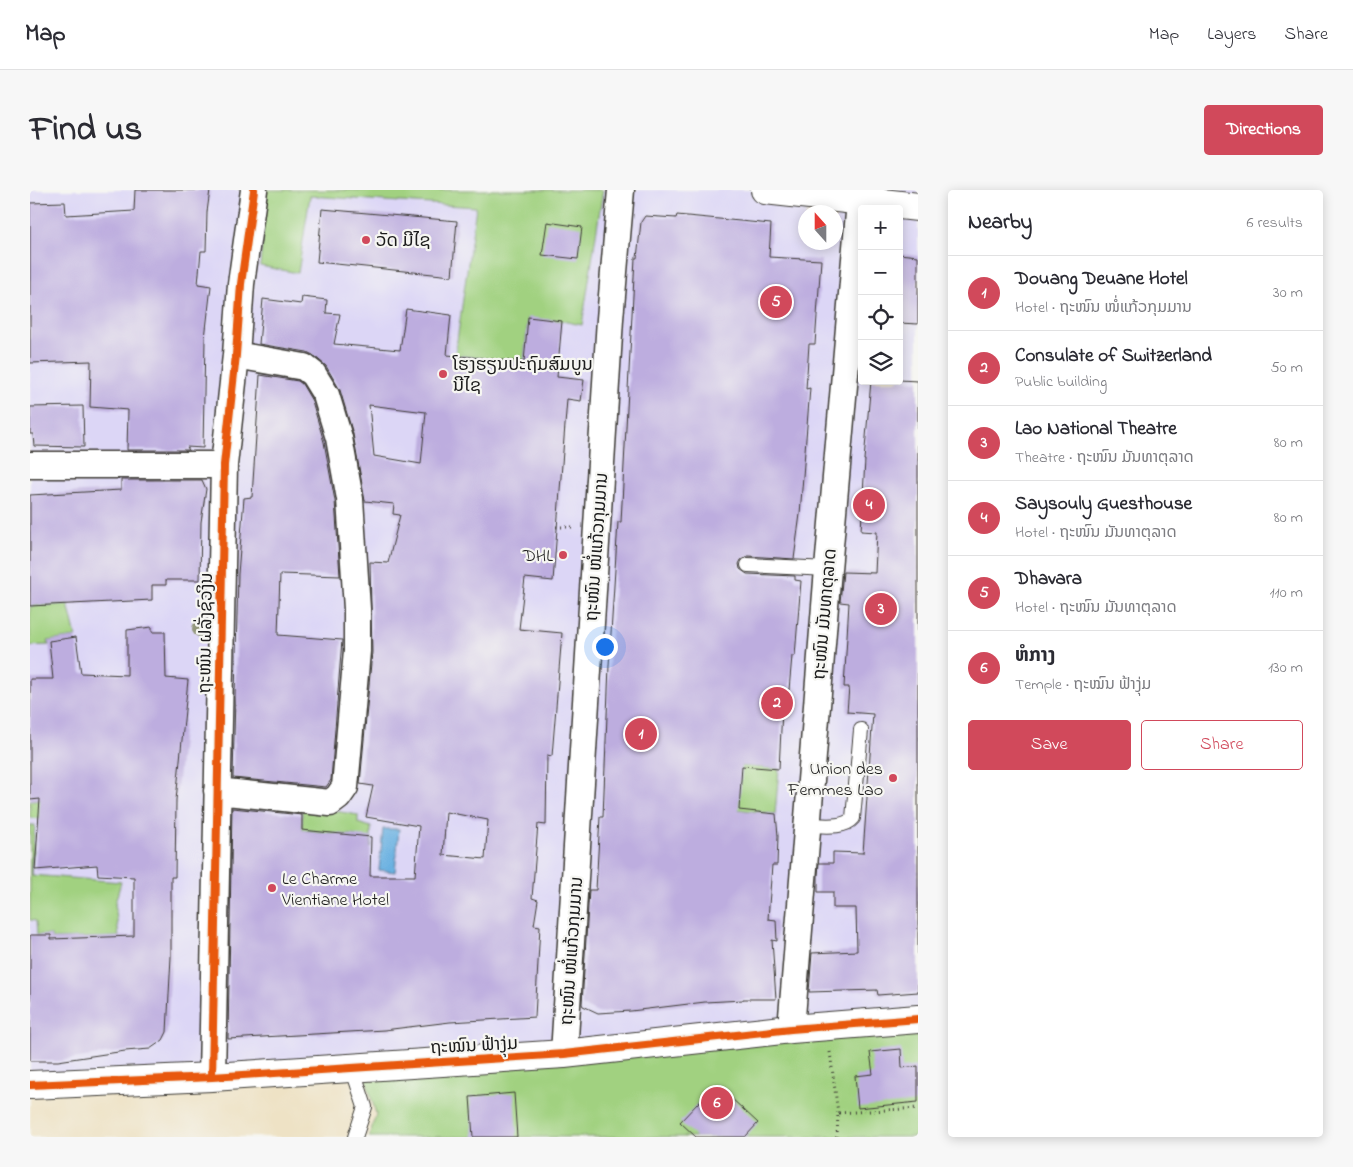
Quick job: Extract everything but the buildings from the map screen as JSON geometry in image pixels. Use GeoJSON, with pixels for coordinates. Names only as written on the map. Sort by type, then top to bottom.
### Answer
{"type":"FeatureCollection","features":[{"type":"Feature","properties":{"kind":"main road"},"geometry":{"type":"LineString","coordinates":[[765,190],[861,195],[918,207]]}},
{"type":"Feature","properties":{"kind":"main road","name":"ຖະໝົນ ຟ້າງຸ່ມ"},"geometry":{"type":"LineString","coordinates":[[30,1085],[212,1077],[564,1054],[791,1029],[918,1019]]}},
{"type":"Feature","properties":{"kind":"street","name":"ຖະໜົນ ຝລັ່ງຊົວງິນ"},"geometry":{"type":"LineString","coordinates":[[212,1077],[224,464],[236,355],[241,284],[254,190]]}},
{"type":"Feature","properties":{"kind":"street","name":"ຖະໜົນ ໜໍ່ແກ້ວກຸມມານ"},"geometry":{"type":"LineString","coordinates":[[564,1054],[610,319],[621,190]]}},
{"type":"Feature","properties":{"kind":"street","name":"ຖະໜົນ ມັນທາຕຸລາດ"},"geometry":{"type":"LineString","coordinates":[[791,1029],[828,569],[861,195]]}},
{"type":"Feature","properties":{"kind":"street"},"geometry":{"type":"LineString","coordinates":[[217,791],[330,803],[338,797],[345,787],[357,651],[357,608],[350,499],[340,438],[326,395],[313,374],[304,367],[236,355]]}},
{"type":"Feature","properties":{"kind":"street"},"geometry":{"type":"LineString","coordinates":[[30,465],[224,464]]}},
{"type":"Feature","properties":{"kind":"lane"},"geometry":{"type":"LineString","coordinates":[[748,565],[828,569]]}},
{"type":"Feature","properties":{"kind":"lane"},"geometry":{"type":"LineString","coordinates":[[808,825],[842,825],[849,823],[853,818],[861,730]]}},
{"type":"Feature","properties":{"kind":"lane"},"geometry":{"type":"LineString","coordinates":[[352,1067],[365,1107],[355,1137]]}},
{"type":"Feature","properties":{"kind":"path"},"geometry":{"type":"LineString","coordinates":[[827,1026],[838,1113],[837,1137]]}},
{"type":"Feature","properties":{"kind":"path"},"geometry":{"type":"LineString","coordinates":[[838,1113],[918,1108]]}},
{"type":"Feature","properties":{"kind":"shaded area"},"geometry":{"type":"Polygon","coordinates":[[[30,190],[918,190],[918,1019],[30,1089],[30,190]]]}},
{"type":"Feature","properties":{"kind":"green space"},"geometry":{"type":"Polygon","coordinates":[[[267,190],[603,190],[582,325],[528,318],[524,362],[455,355],[476,207],[310,196],[298,273],[260,266],[267,190]]]}},
{"type":"Feature","properties":{"kind":"green space"},"geometry":{"type":"Polygon","coordinates":[[[68,604],[76,637],[48,641],[49,645],[30,646],[30,606],[68,604]]]}},
{"type":"Feature","properties":{"kind":"green space"},"geometry":{"type":"Polygon","coordinates":[[[742,766],[779,769],[775,814],[687,803],[742,766]]]}},
{"type":"Feature","properties":{"kind":"green space"},"geometry":{"type":"Polygon","coordinates":[[[64,799],[62,821],[30,818],[30,800],[64,799]]]}},
{"type":"Feature","properties":{"kind":"green space"},"geometry":{"type":"Polygon","coordinates":[[[302,805],[358,815],[358,823],[371,827],[371,848],[360,847],[360,836],[302,830],[302,805]]]}},
{"type":"Feature","properties":{"kind":"green space"},"geometry":{"type":"Polygon","coordinates":[[[30,825],[35,825],[31,875],[121,882],[115,903],[119,937],[51,939],[51,935],[37,935],[36,921],[30,920],[30,825]]]}},
{"type":"Feature","properties":{"kind":"green space"},"geometry":{"type":"Polygon","coordinates":[[[918,1019],[918,1137],[369,1137],[376,1114],[363,1069],[918,1019]]]}},
{"type":"Feature","properties":{"kind":"water"},"geometry":{"type":"Polygon","coordinates":[[[383,829],[399,829],[395,872],[379,870],[383,829]]]}},
{"type":"Feature","properties":{"kind":"cycle path"},"geometry":{"type":"LineString","coordinates":[[212,1077],[224,465],[236,355],[241,284],[254,190]]}},
{"type":"Feature","properties":{"kind":"cycle path"},"geometry":{"type":"LineString","coordinates":[[30,1085],[212,1077],[564,1054],[791,1029],[918,1019]]}},
{"type":"Feature","properties":{"kind":"place","name":"ວັດ ມີໄຊ"},"geometry":{"type":"Point","coordinates":[366,240]}},
{"type":"Feature","properties":{"kind":"place","name":"Dhavara"},"geometry":{"type":"Point","coordinates":[776,302]}},
{"type":"Feature","properties":{"kind":"place","name":"ໂຮງຮຽນປະຖົມສົມບູນ ນີໄຊ"},"geometry":{"type":"Point","coordinates":[443,374]}},
{"type":"Feature","properties":{"kind":"place","name":"Saysouly Guesthouse"},"geometry":{"type":"Point","coordinates":[869,505]}},
{"type":"Feature","properties":{"kind":"place","name":"DHL"},"geometry":{"type":"Point","coordinates":[563,555]}},
{"type":"Feature","properties":{"kind":"place","name":"Lao National Theatre"},"geometry":{"type":"Point","coordinates":[881,609]}},
{"type":"Feature","properties":{"kind":"place","name":"Consulate of Switzerland"},"geometry":{"type":"Point","coordinates":[777,703]}},
{"type":"Feature","properties":{"kind":"place","name":"Douang Deuane Hotel"},"geometry":{"type":"Point","coordinates":[641,734]}},
{"type":"Feature","properties":{"kind":"place","name":"Union des Femmes Lao"},"geometry":{"type":"Point","coordinates":[893,778]}},
{"type":"Feature","properties":{"kind":"place","name":"Le Charme Vientiane Hotel"},"geometry":{"type":"Point","coordinates":[272,888]}},
{"type":"Feature","properties":{"kind":"place","name":"ຫໍກາງ"},"geometry":{"type":"Point","coordinates":[717,1103]}}]}
